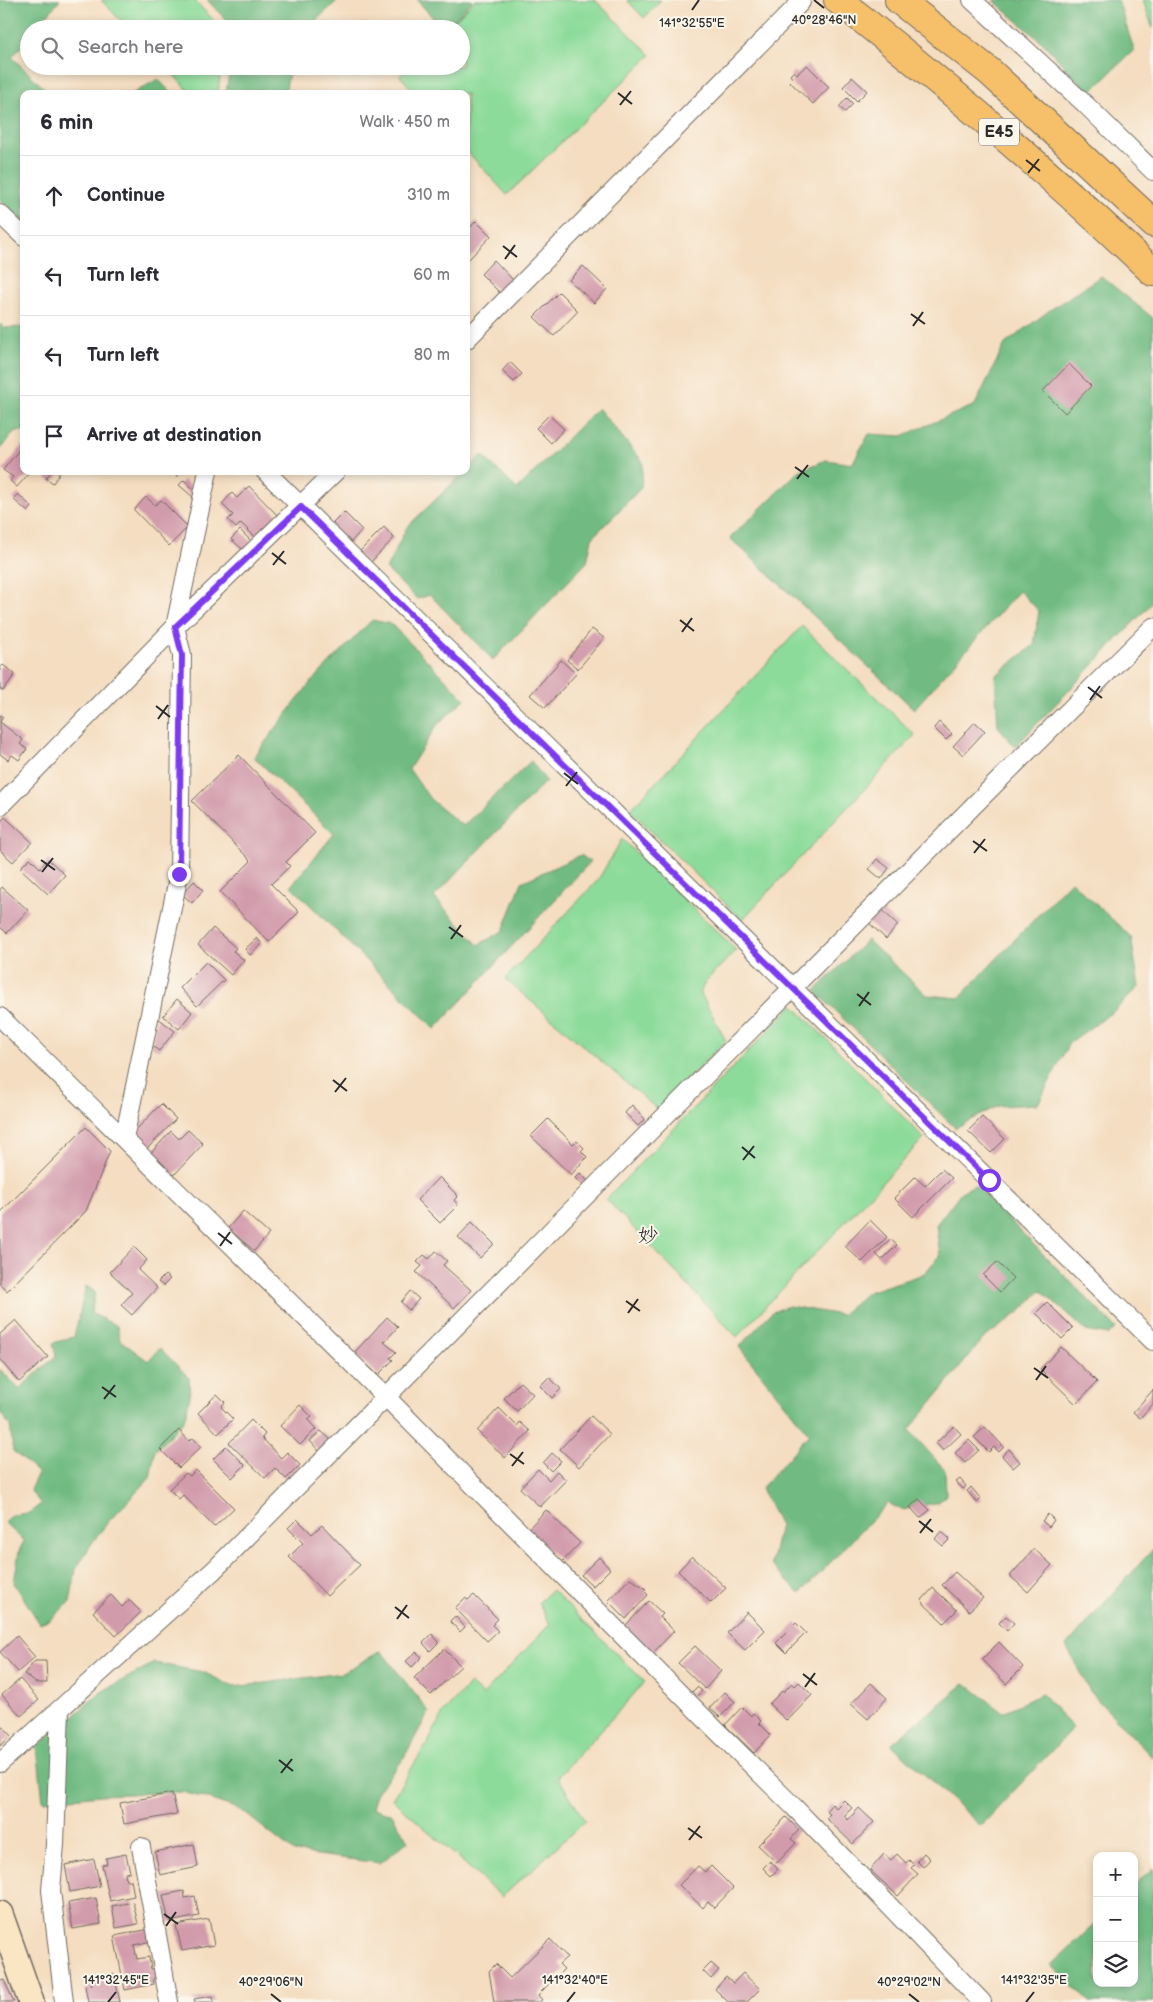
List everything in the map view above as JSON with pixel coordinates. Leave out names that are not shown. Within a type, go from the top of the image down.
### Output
[{"type":"highway","name":"E45","points":[[838,0],[935,76],[1106,226],[1153,272]]},
{"type":"highway","name":"E45","points":[[899,0],[990,72],[1153,223]]},
{"type":"main road","points":[[0,1914],[31,2002]]},
{"type":"street","points":[[972,0],[1085,104],[1153,171]]},
{"type":"street","points":[[470,336],[801,2]]},
{"type":"street","points":[[0,214],[20,233]]},
{"type":"street","points":[[124,1139],[179,874],[182,655],[175,627],[207,475]]},
{"type":"street","points":[[269,475],[1153,1341]]},
{"type":"street","points":[[0,806],[175,627],[332,475]]},
{"type":"street","points":[[0,1763],[214,1570],[1153,627]]},
{"type":"street","points":[[0,1017],[387,1398],[794,1807],[982,2002]]},
{"type":"street","points":[[60,1710],[55,1844],[51,1890],[64,2002]]},
{"type":"street","points":[[141,1848],[169,2002]]},
{"type":"green space","points":[[0,0],[60,0],[43,20],[20,20],[20,48],[12,57],[20,65],[20,75],[30,75],[46,90],[20,90],[20,219],[0,200]]},
{"type":"green space","points":[[101,0],[194,0],[213,20],[120,20]]},
{"type":"green space","points":[[207,0],[338,0],[317,20],[226,20]]},
{"type":"green space","points":[[417,0],[473,0],[454,20],[435,20]]},
{"type":"green space","points":[[475,0],[595,0],[651,55],[507,195],[470,154],[470,90],[412,90],[400,76],[470,75],[470,20],[455,20]]},
{"type":"green space","points":[[627,0],[661,0],[644,18]]},
{"type":"green space","points":[[993,0],[1118,0],[1134,50],[1089,93],[1044,44]]},
{"type":"green space","points":[[1143,0],[1153,0],[1153,29]]},
{"type":"green space","points":[[174,75],[220,75],[218,90],[188,90]]},
{"type":"green space","points":[[229,75],[288,75],[286,90],[227,90]]},
{"type":"green space","points":[[158,79],[168,90],[139,90]]},
{"type":"green space","points":[[1101,276],[1153,318],[1153,602],[1015,747],[998,726],[995,676],[1034,645],[1039,611],[1019,591],[914,709],[730,538],[799,471],[826,460],[852,464],[869,434],[902,436],[975,405],[1005,344],[1050,310]]},
{"type":"green space","points":[[0,324],[4,328],[20,327],[20,431],[15,431],[0,450]]},
{"type":"green space","points":[[598,408],[643,462],[641,488],[592,538],[587,562],[493,660],[430,595],[417,599],[386,569],[407,527],[461,475],[470,475],[470,467],[482,455],[517,489]]},
{"type":"green space","points":[[372,620],[391,624],[465,699],[437,725],[409,769],[430,799],[463,826],[531,761],[546,781],[434,897],[478,945],[503,931],[522,882],[581,855],[590,862],[435,1029],[291,886],[334,834],[254,757],[311,682]]},
{"type":"green space","points":[[802,626],[915,735],[742,920],[630,810]]},
{"type":"green space","points":[[622,839],[736,950],[706,981],[700,992],[726,1041],[657,1109],[505,979],[598,880]]},
{"type":"green space","points":[[1071,881],[1131,937],[1139,987],[1115,1010],[1069,1043],[1038,1104],[998,1106],[955,1128],[815,991],[867,940],[927,995],[959,998]]},
{"type":"green space","points":[[793,1005],[924,1138],[737,1337],[606,1199]]},
{"type":"green space","points":[[975,1185],[1116,1328],[1109,1335],[1086,1331],[1041,1290],[1022,1310],[983,1339],[909,1430],[945,1470],[946,1495],[939,1502],[902,1510],[888,1503],[800,1594],[771,1565],[780,1525],[761,1489],[809,1434],[739,1347],[772,1312],[789,1306],[841,1315],[868,1292],[924,1274],[940,1255],[936,1225],[961,1192]]},
{"type":"green space","points":[[86,1286],[95,1292],[91,1313],[117,1326],[120,1340],[148,1361],[160,1348],[189,1378],[190,1397],[184,1420],[155,1451],[150,1478],[108,1522],[76,1569],[70,1602],[50,1620],[40,1624],[14,1583],[19,1551],[24,1541],[4,1522],[11,1515],[29,1513],[41,1504],[30,1490],[38,1473],[13,1451],[10,1425],[0,1413],[0,1369],[19,1389],[56,1356],[53,1343],[74,1337]]},
{"type":"green space","points":[[1153,1549],[1153,1758],[1091,1693],[1066,1646]]},
{"type":"green space","points":[[552,1590],[645,1682],[558,1777],[585,1821],[502,1897],[392,1799],[430,1739],[443,1713],[470,1684],[483,1695],[550,1624],[538,1603]]},
{"type":"green space","points":[[381,1651],[429,1712],[402,1761],[377,1791],[372,1808],[392,1814],[408,1841],[380,1863],[294,1852],[241,1810],[182,1792],[100,1795],[43,1801],[37,1747],[101,1692],[154,1663],[203,1672],[234,1687],[342,1673]]},
{"type":"green space","points":[[965,1683],[1003,1712],[1042,1694],[1073,1728],[981,1826],[891,1744]]},
{"type":"green space","points":[[1153,1868],[1153,2002],[1090,2002],[1051,1965],[1093,1926],[1093,1987],[1138,1987],[1138,1882]]},
{"type":"building","points":[[807,65],[829,87],[813,104],[790,82],[793,79],[790,75],[794,71],[797,74]]},
{"type":"building","points":[[852,77],[867,91],[857,101],[843,87]]},
{"type":"building","points":[[847,98],[853,104],[845,112],[839,107]]},
{"type":"building","points":[[476,221],[491,236],[470,258],[470,228]]},
{"type":"building","points":[[494,260],[513,280],[500,293],[481,274]]},
{"type":"building","points":[[583,266],[607,289],[594,303],[569,280]]},
{"type":"building","points":[[559,292],[578,311],[554,336],[534,317]]},
{"type":"building","points":[[510,362],[522,374],[514,382],[502,371]]},
{"type":"building","points":[[1069,364],[1091,386],[1065,413],[1043,391]]},
{"type":"building","points":[[549,415],[564,429],[551,443],[536,428]]},
{"type":"building","points":[[20,449],[20,475],[28,475],[17,487],[10,481],[13,477],[3,470]]},
{"type":"building","points":[[49,475],[59,475],[53,483],[46,478]]},
{"type":"building","points":[[184,480],[198,493],[194,498],[179,485]]},
{"type":"building","points":[[249,486],[278,516],[256,538],[241,523],[236,528],[228,520],[233,515],[222,504],[232,493],[237,498]]},
{"type":"building","points":[[18,494],[32,507],[28,512],[13,499]]},
{"type":"building","points":[[146,497],[155,505],[161,500],[188,527],[169,546],[134,510]]},
{"type":"building","points":[[344,512],[362,530],[348,545],[329,527]]},
{"type":"building","points":[[384,527],[394,538],[368,565],[357,554]]},
{"type":"building","points":[[240,530],[252,542],[243,550],[231,539]]},
{"type":"building","points":[[592,629],[604,638],[578,669],[567,660]]},
{"type":"building","points":[[561,660],[576,674],[545,708],[530,695]]},
{"type":"building","points":[[3,665],[15,674],[3,691],[0,689],[0,668]]},
{"type":"building","points":[[0,722],[23,740],[20,744],[27,749],[19,760],[12,755],[8,760],[0,754]]},
{"type":"building","points":[[939,722],[952,734],[946,740],[934,728]]},
{"type":"building","points":[[975,722],[985,731],[963,755],[953,746]]},
{"type":"building","points":[[239,755],[315,833],[286,862],[290,866],[271,884],[299,912],[269,942],[220,892],[251,861],[192,801]]},
{"type":"building","points":[[5,817],[32,842],[13,862],[0,850],[0,822]]},
{"type":"building","points":[[30,858],[40,868],[48,859],[65,875],[48,894],[20,868]]},
{"type":"building","points":[[877,859],[889,868],[881,879],[869,869]]},
{"type":"building","points":[[194,881],[203,890],[192,903],[182,894]]},
{"type":"building","points":[[2,887],[28,910],[7,933],[0,927],[0,890]]},
{"type":"building","points":[[880,908],[898,925],[886,939],[868,922]]},
{"type":"building","points":[[213,928],[236,948],[233,951],[244,960],[231,975],[198,945]]},
{"type":"building","points":[[257,938],[262,944],[250,955],[245,949]]},
{"type":"building","points":[[206,962],[224,980],[197,1006],[180,988]]},
{"type":"building","points":[[177,999],[192,1012],[179,1029],[163,1016]]},
{"type":"building","points":[[158,1018],[175,1031],[159,1051],[152,1046]]},
{"type":"building","points":[[161,1104],[176,1119],[146,1150],[131,1135]]},
{"type":"building","points":[[632,1105],[645,1119],[638,1126],[625,1113]]},
{"type":"building","points":[[982,1117],[1005,1139],[991,1153],[968,1131]]},
{"type":"building","points":[[548,1119],[573,1144],[577,1141],[584,1148],[581,1151],[587,1157],[571,1175],[531,1136]]},
{"type":"building","points":[[86,1127],[110,1151],[86,1211],[7,1291],[0,1284],[0,1213]]},
{"type":"building","points":[[188,1130],[203,1144],[174,1175],[151,1153],[171,1131],[179,1139]]},
{"type":"building","points":[[942,1169],[952,1178],[913,1217],[894,1198],[915,1177],[925,1186]]},
{"type":"building","points":[[580,1173],[589,1182],[584,1186],[575,1178]]},
{"type":"building","points":[[439,1177],[458,1196],[454,1200],[458,1205],[440,1223],[417,1200]]},
{"type":"building","points":[[243,1211],[269,1234],[254,1251],[228,1228]]},
{"type":"building","points":[[870,1220],[887,1237],[862,1262],[845,1246]]},
{"type":"building","points":[[472,1222],[494,1244],[480,1258],[458,1237]]},
{"type":"building","points":[[890,1239],[897,1245],[882,1260],[876,1254]]},
{"type":"building","points":[[134,1247],[147,1260],[138,1270],[157,1288],[132,1315],[121,1305],[132,1293],[110,1272]]},
{"type":"building","points":[[436,1251],[447,1261],[443,1265],[471,1290],[454,1308],[416,1272],[422,1266],[417,1262],[424,1255],[429,1259]]},
{"type":"building","points":[[997,1262],[1013,1278],[1000,1292],[983,1275]]},
{"type":"building","points":[[165,1275],[170,1279],[163,1286],[158,1282]]},
{"type":"building","points":[[410,1291],[419,1299],[409,1310],[401,1302]]},
{"type":"building","points":[[1047,1302],[1073,1328],[1062,1339],[1036,1313]]},
{"type":"building","points":[[387,1317],[398,1327],[384,1342],[396,1352],[390,1358],[393,1360],[378,1375],[354,1353]]},
{"type":"building","points":[[16,1320],[48,1357],[19,1382],[0,1360],[0,1334]]},
{"type":"building","points":[[1061,1347],[1097,1382],[1076,1404],[1040,1369]]},
{"type":"building","points":[[549,1377],[561,1389],[552,1398],[540,1386]]},
{"type":"building","points":[[520,1382],[533,1394],[517,1411],[504,1398]]},
{"type":"building","points":[[1153,1390],[1153,1404],[1140,1418],[1133,1412]]},
{"type":"building","points":[[217,1394],[225,1402],[221,1407],[233,1419],[218,1434],[198,1413]]},
{"type":"building","points":[[300,1405],[312,1417],[308,1420],[316,1429],[300,1445],[280,1426]]},
{"type":"building","points":[[499,1408],[517,1426],[520,1422],[530,1431],[505,1458],[477,1431]]},
{"type":"building","points":[[591,1416],[610,1434],[579,1467],[560,1449]]},
{"type":"building","points":[[251,1420],[265,1434],[262,1438],[281,1458],[287,1452],[300,1465],[286,1479],[275,1468],[265,1478],[229,1443]]},
{"type":"building","points":[[954,1426],[961,1434],[943,1451],[936,1443]]},
{"type":"building","points":[[985,1427],[1004,1447],[999,1452],[994,1447],[989,1452],[974,1437]]},
{"type":"building","points":[[179,1430],[189,1441],[193,1438],[201,1447],[179,1468],[160,1449]]},
{"type":"building","points":[[321,1431],[331,1440],[320,1452],[310,1441]]},
{"type":"building","points":[[969,1440],[979,1450],[965,1463],[955,1453]]},
{"type":"building","points":[[226,1446],[245,1465],[232,1478],[213,1459]]},
{"type":"building","points":[[1009,1449],[1020,1462],[1013,1468],[1002,1456]]},
{"type":"building","points":[[552,1453],[561,1461],[551,1471],[543,1463]]},
{"type":"building","points":[[538,1469],[549,1480],[557,1471],[566,1480],[540,1507],[520,1488]]},
{"type":"building","points":[[196,1470],[234,1508],[214,1527],[183,1495],[179,1499],[169,1489],[186,1473],[190,1476]]},
{"type":"building","points":[[960,1479],[966,1486],[963,1489],[956,1482]]},
{"type":"building","points":[[971,1487],[981,1499],[977,1503],[967,1491]]},
{"type":"building","points":[[919,1499],[930,1510],[920,1518],[910,1507]]},
{"type":"building","points":[[546,1510],[580,1543],[562,1562],[527,1530]]},
{"type":"building","points":[[1048,1514],[1054,1520],[1049,1527],[1042,1521]]},
{"type":"building","points":[[297,1519],[312,1534],[322,1525],[360,1565],[327,1596],[289,1557],[303,1543],[288,1528]]},
{"type":"building","points":[[941,1531],[950,1539],[943,1546],[935,1539]]},
{"type":"building","points":[[1034,1549],[1052,1565],[1028,1592],[1010,1576]]},
{"type":"building","points":[[692,1556],[726,1588],[711,1603],[678,1571]]},
{"type":"building","points":[[599,1557],[610,1569],[593,1586],[581,1575]]},
{"type":"building","points":[[955,1572],[983,1598],[969,1611],[942,1585]]},
{"type":"building","points":[[630,1578],[646,1589],[644,1591],[648,1595],[626,1619],[608,1601]]},
{"type":"building","points":[[933,1588],[957,1610],[944,1623],[921,1601]]},
{"type":"building","points":[[111,1595],[122,1607],[129,1600],[141,1612],[116,1636],[93,1612]]},
{"type":"building","points":[[474,1595],[498,1619],[492,1625],[498,1631],[487,1641],[455,1608],[465,1598],[468,1600]]},
{"type":"building","points":[[649,1601],[663,1614],[660,1617],[674,1631],[651,1655],[623,1628]]},
{"type":"building","points":[[747,1612],[765,1630],[745,1650],[727,1633]]},
{"type":"building","points":[[455,1616],[465,1627],[460,1632],[450,1621]]},
{"type":"building","points":[[1006,1616],[1014,1623],[1007,1631],[999,1623]]},
{"type":"building","points":[[796,1623],[806,1633],[786,1653],[776,1643]]},
{"type":"building","points":[[432,1634],[439,1642],[430,1651],[423,1643]]},
{"type":"building","points":[[17,1636],[35,1657],[18,1672],[0,1652]]},
{"type":"building","points":[[999,1642],[1023,1667],[1006,1684],[982,1659]]},
{"type":"building","points":[[695,1646],[721,1671],[705,1689],[678,1663]]},
{"type":"building","points":[[444,1649],[461,1666],[431,1695],[414,1678]]},
{"type":"building","points":[[416,1652],[422,1657],[412,1667],[406,1661]]},
{"type":"building","points":[[35,1661],[46,1661],[47,1683],[36,1683],[24,1674]]},
{"type":"building","points":[[20,1679],[39,1700],[21,1716],[2,1695]]},
{"type":"building","points":[[799,1682],[812,1695],[787,1721],[769,1704],[792,1683],[795,1686]]},
{"type":"building","points":[[871,1683],[887,1698],[868,1719],[851,1704]]},
{"type":"building","points":[[697,1687],[702,1691],[695,1698],[690,1694]]},
{"type":"building","points":[[725,1692],[735,1702],[720,1717],[710,1708]]},
{"type":"building","points":[[742,1707],[751,1716],[753,1713],[761,1721],[759,1723],[771,1735],[754,1753],[725,1725]]},
{"type":"building","points":[[0,1724],[11,1736],[0,1746]]},
{"type":"building","points":[[172,1793],[177,1814],[124,1824],[120,1803]]},
{"type":"building","points":[[844,1800],[852,1808],[844,1816],[848,1820],[859,1808],[874,1822],[853,1844],[826,1818],[830,1814],[826,1811],[832,1804],[836,1808]]},
{"type":"building","points":[[786,1817],[799,1830],[791,1839],[796,1843],[777,1863],[758,1845]]},
{"type":"building","points":[[194,1844],[198,1867],[160,1875],[155,1852]]},
{"type":"building","points":[[924,1853],[930,1859],[923,1867],[917,1861]]},
{"type":"building","points":[[126,1854],[130,1872],[125,1873],[126,1880],[131,1880],[134,1896],[110,1901],[102,1865],[107,1864],[106,1858]]},
{"type":"building","points":[[884,1854],[891,1860],[897,1854],[906,1863],[909,1860],[914,1865],[911,1868],[918,1874],[898,1896],[870,1870]]},
{"type":"building","points":[[94,1859],[100,1886],[70,1892],[65,1865]]},
{"type":"building","points":[[770,1861],[778,1869],[771,1876],[763,1868]]},
{"type":"building","points":[[698,1866],[705,1872],[711,1866],[733,1888],[714,1908],[708,1902],[703,1908],[679,1885]]},
{"type":"building","points":[[184,1891],[185,1898],[195,1896],[199,1916],[169,1922],[163,1895]]},
{"type":"building","points":[[96,1898],[101,1924],[73,1929],[68,1903]]},
{"type":"building","points":[[133,1902],[138,1924],[116,1928],[112,1906]]},
{"type":"building","points":[[209,1919],[214,1945],[182,1951],[176,1925]]},
{"type":"building","points":[[150,1929],[152,1941],[134,1945],[137,1959],[149,1957],[151,1969],[157,1968],[158,1977],[153,1978],[154,1984],[125,1990],[114,1936]]},
{"type":"building","points":[[550,1939],[567,1957],[559,1964],[564,1969],[538,1995],[542,2000],[539,2002],[494,2002],[489,1971],[496,1964],[510,1978]]},
{"type":"building","points":[[711,1963],[719,1970],[711,1979],[703,1971]]},
{"type":"building","points":[[743,1973],[760,1989],[747,2002],[728,2002],[715,1989],[726,1977],[733,1983]]},
{"type":"building","points":[[114,1974],[120,2002],[88,2002],[85,1986],[92,1985],[90,1979]]},
{"type":"building","points":[[4,1980],[14,2002],[0,2002],[0,1981]]},
{"type":"building","points":[[213,1996],[214,2002],[195,2002],[194,1999]]},
{"type":"district","name":"妙","points":[[648,1236]]},
{"type":"route","points":[[179,874],[182,655],[175,627],[301,507],[989,1180]]}]
